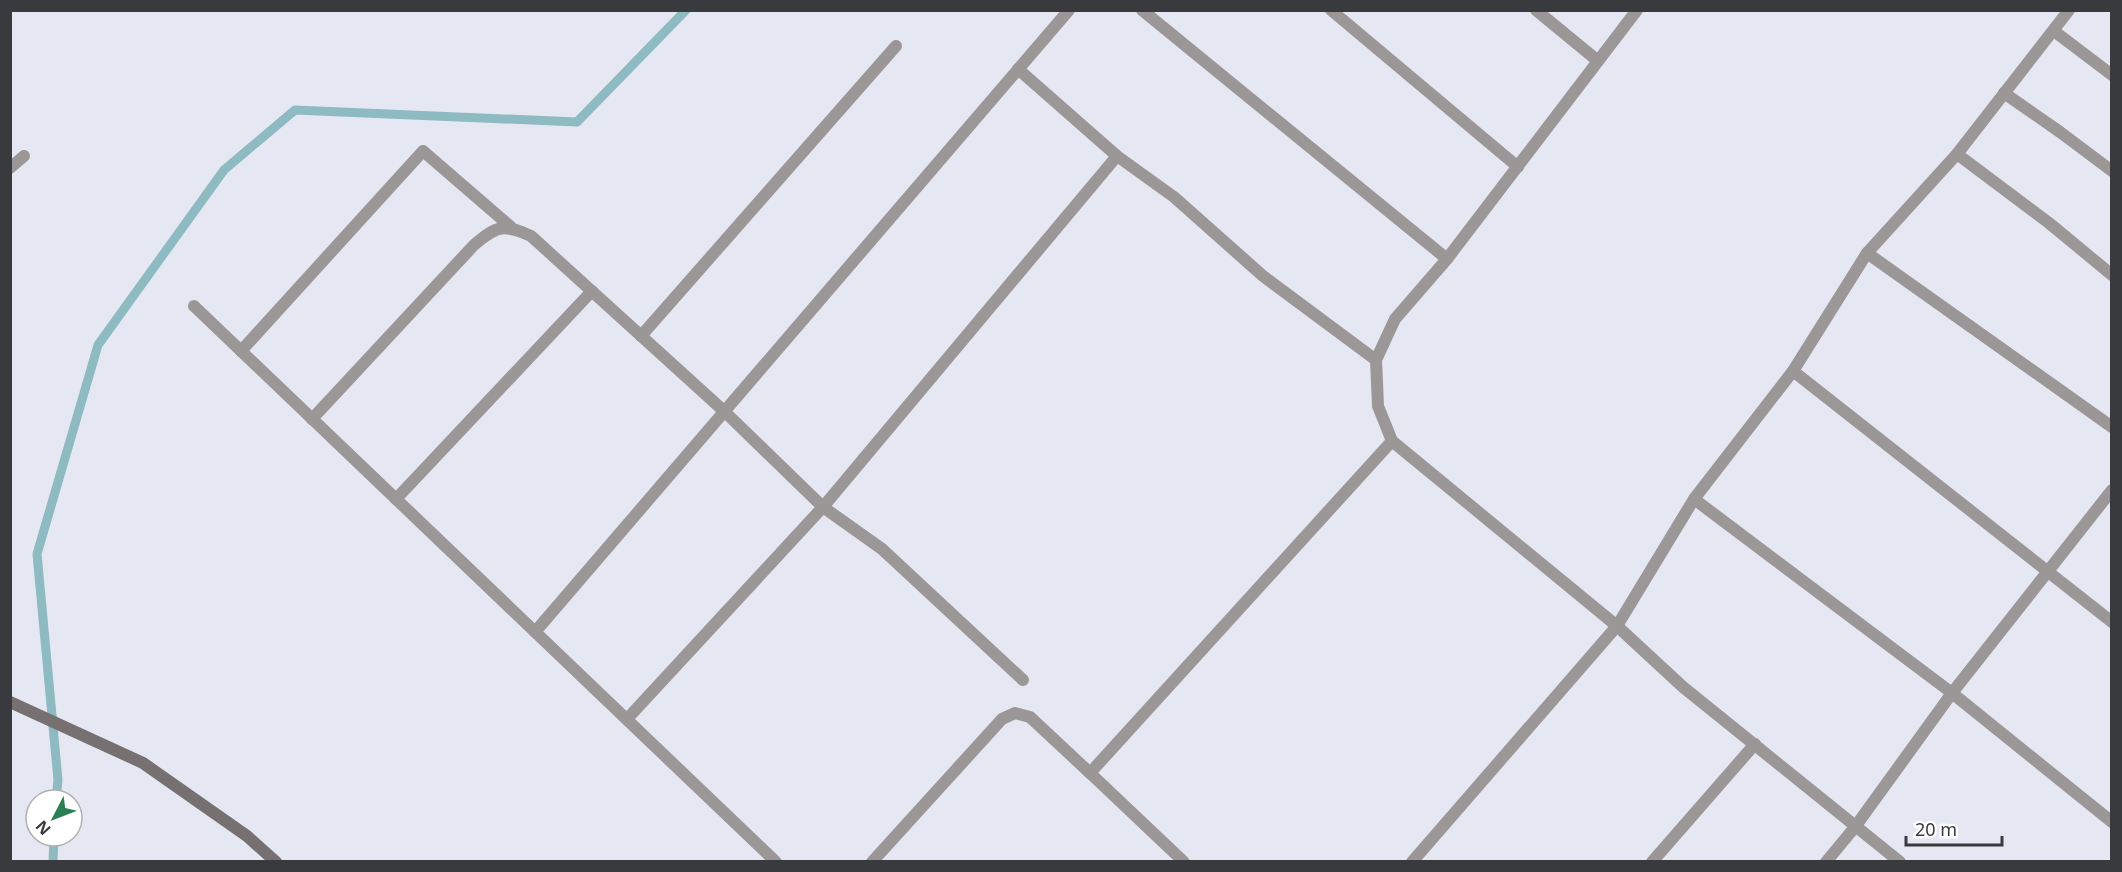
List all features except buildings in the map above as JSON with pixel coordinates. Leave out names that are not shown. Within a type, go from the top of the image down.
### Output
[{"type":"street","points":[[535,632],[1069,10]]},
{"type":"street","points":[[1142,10],[1447,259]]},
{"type":"street","points":[[1331,10],[1518,167]]},
{"type":"street","points":[[1536,10],[1598,61]]},
{"type":"street","points":[[1636,10],[1447,259],[1395,319],[1376,360],[1378,406],[1392,441],[1617,626],[1683,687],[1900,861]]},
{"type":"street","points":[[1412,861],[1617,626],[1694,499],[1793,371],[1867,253],[1957,154],[2069,10]]},
{"type":"street","points":[[2054,31],[2112,75]]},
{"type":"street","points":[[641,336],[896,46]]},
{"type":"street","points":[[1018,69],[1118,156],[1174,197],[1263,276],[1376,360]]},
{"type":"street","points":[[2004,93],[2112,171]]},
{"type":"street","points":[[241,351],[423,151],[511,227],[531,236],[725,412],[823,507],[882,549],[1023,680]]},
{"type":"street","points":[[1957,154],[2112,275]]},
{"type":"street","points":[[10,168],[24,156]]},
{"type":"street","points":[[627,719],[823,507],[1118,156]]},
{"type":"street","points":[[312,419],[474,245],[490,231],[511,227]]},
{"type":"street","points":[[1867,253],[2112,428]]},
{"type":"street","points":[[396,499],[592,291]]},
{"type":"street","points":[[194,306],[776,861]]},
{"type":"street","points":[[1793,371],[2112,622]]},
{"type":"street","points":[[1090,773],[1392,441]]},
{"type":"street","points":[[1826,861],[1855,826],[1952,693],[2112,490]]},
{"type":"street","points":[[1694,499],[1952,693],[2112,822]]},
{"type":"street","points":[[10,702],[143,763],[247,836],[276,861]]},
{"type":"street","points":[[872,861],[1002,719],[1016,713],[1030,717],[1184,861]]},
{"type":"street","points":[[1652,861],[1755,744]]},
{"type":"waterway","points":[[57,788],[37,554],[98,345],[224,170],[295,110],[577,122],[686,10]]},
{"type":"waterway","points":[[53,862],[54,848]]}]
